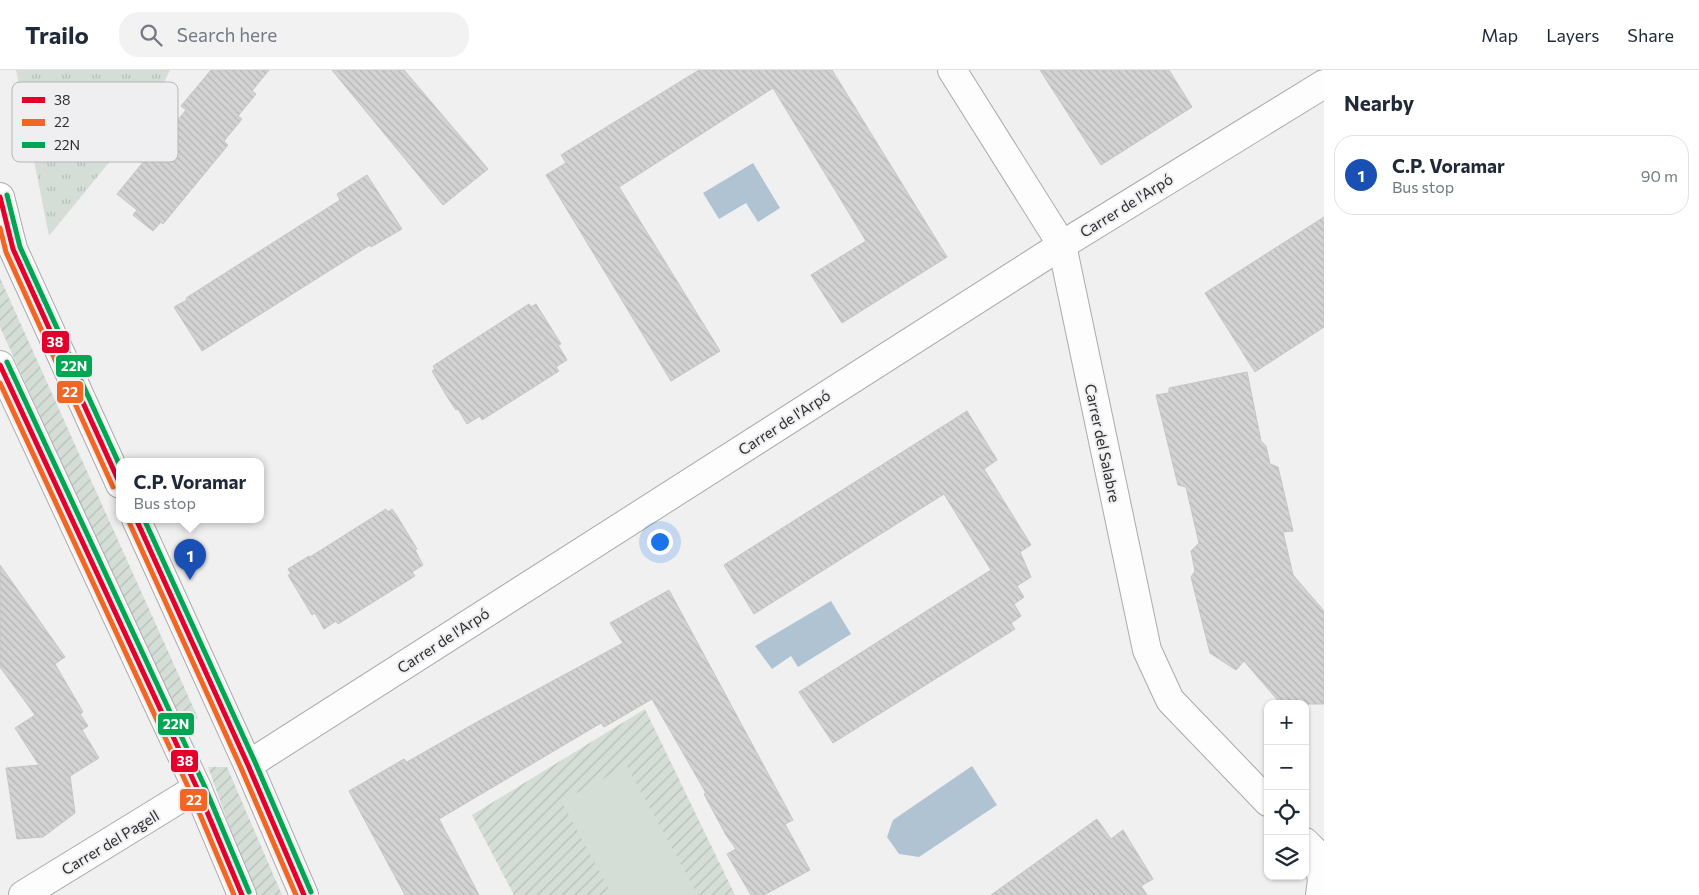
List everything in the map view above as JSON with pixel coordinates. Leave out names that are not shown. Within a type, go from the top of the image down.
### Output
[{"type":"street","name":"Carrer del Salabre","points":[[952,70],[1062,245],[1147,650],[1170,700],[1264,798]]},
{"type":"street","name":"Carrer de l'Arpó","points":[[248,765],[1062,245],[1324,84]]},
{"type":"street","points":[[0,197],[13,249],[116,475]]},
{"type":"street","points":[[0,365],[197,788],[242,895]]},
{"type":"street","points":[[138,523],[248,765],[304,895]]},
{"type":"street","name":"Carrer del Pagell","points":[[23,895],[197,788]]},
{"type":"street","points":[[1315,851],[1322,880],[1320,895]]},
{"type":"green space","points":[[16,70],[170,70],[164,82],[18,82]]},
{"type":"green space","points":[[34,162],[109,162],[49,236]]},
{"type":"green space","points":[[0,278],[198,718],[181,729],[0,327]]},
{"type":"green space","points":[[645,709],[735,895],[514,895],[472,815]]},
{"type":"green space","points":[[627,766],[698,895],[612,895],[561,801]]},
{"type":"green space","points":[[208,767],[227,767],[282,895],[254,895]]},
{"type":"water","points":[[753,163],[780,208],[758,222],[746,203],[719,219],[703,193]]},
{"type":"water","points":[[831,601],[851,634],[798,667],[791,656],[772,669],[755,646]]},
{"type":"water","points":[[972,766],[997,805],[919,857],[899,854],[887,837],[893,820]]},
{"type":"building","points":[[211,70],[269,70],[252,91],[256,94],[238,116],[242,119],[224,141],[228,145],[163,224],[161,222],[153,231],[133,215],[137,210],[117,194],[143,162],[178,162],[178,120],[186,110],[181,106]]},
{"type":"building","points":[[332,70],[404,70],[488,169],[443,205]]},
{"type":"building","points":[[699,70],[832,70],[947,257],[842,323],[811,275],[866,241],[773,88],[619,187],[720,351],[671,381],[546,175],[566,163],[561,155]]},
{"type":"building","points":[[1040,70],[1169,70],[1192,107],[1101,165]]},
{"type":"building","points":[[367,175],[402,229],[371,247],[370,245],[202,351],[174,307],[340,200],[337,194]]},
{"type":"building","points":[[1324,217],[1324,327],[1255,372],[1205,293]]},
{"type":"building","points":[[529,304],[531,307],[536,304],[561,344],[558,345],[567,360],[556,367],[559,371],[482,420],[480,416],[467,424],[458,409],[456,410],[446,395],[432,371],[435,369],[433,366]]},
{"type":"building","points":[[1247,372],[1261,441],[1266,446],[1270,464],[1278,467],[1293,531],[1283,532],[1293,575],[1324,611],[1324,704],[1309,704],[1309,700],[1278,700],[1244,661],[1236,670],[1210,653],[1191,577],[1195,571],[1191,551],[1199,543],[1186,487],[1178,485],[1156,395],[1169,393],[1169,388]]},
{"type":"building","points":[[967,411],[997,460],[984,469],[1031,545],[1020,552],[1031,577],[1017,586],[1024,597],[1014,604],[1021,616],[1011,623],[1015,629],[833,743],[799,692],[991,570],[944,494],[754,614],[724,565]]},
{"type":"building","points":[[386,509],[388,512],[392,509],[397,516],[417,549],[415,550],[423,565],[412,572],[415,576],[338,624],[336,621],[324,629],[315,613],[312,615],[288,575],[291,574],[288,569]]},
{"type":"building","points":[[0,565],[65,657],[55,664],[83,712],[80,714],[88,726],[82,730],[99,758],[70,776],[75,813],[43,837],[17,839],[6,768],[39,765],[15,728],[35,715],[0,667]]},
{"type":"building","points":[[669,590],[793,820],[785,824],[810,870],[764,895],[751,895],[727,854],[736,849],[726,835],[704,794],[706,793],[652,699],[604,727],[601,723],[439,819],[479,895],[405,895],[349,791],[404,759],[407,762],[623,643],[610,623]]},
{"type":"building","points":[[1097,819],[1111,839],[1123,830],[1153,879],[1141,886],[1147,895],[991,895]]},
{"type":"transit line","name":"22N","points":[[7,195],[20,247],[116,458]]},
{"type":"transit line","name":"38","points":[[0,197],[13,249],[116,475]]},
{"type":"transit line","name":"22","points":[[0,228],[6,252],[113,487]]},
{"type":"transit line","name":"22N","points":[[7,362],[204,785],[249,892]]},
{"type":"transit line","name":"38","points":[[0,365],[197,788],[242,895]]},
{"type":"transit line","name":"22","points":[[0,383],[190,791],[234,895]]},
{"type":"transit line","name":"22","points":[[129,523],[241,768],[296,895]]},
{"type":"transit line","name":"38","points":[[138,523],[248,765],[304,895]]},
{"type":"transit line","name":"22N","points":[[146,523],[255,762],[311,892]]},
{"type":"place","name":"C.P. Voramar","points":[[190,580]]}]
